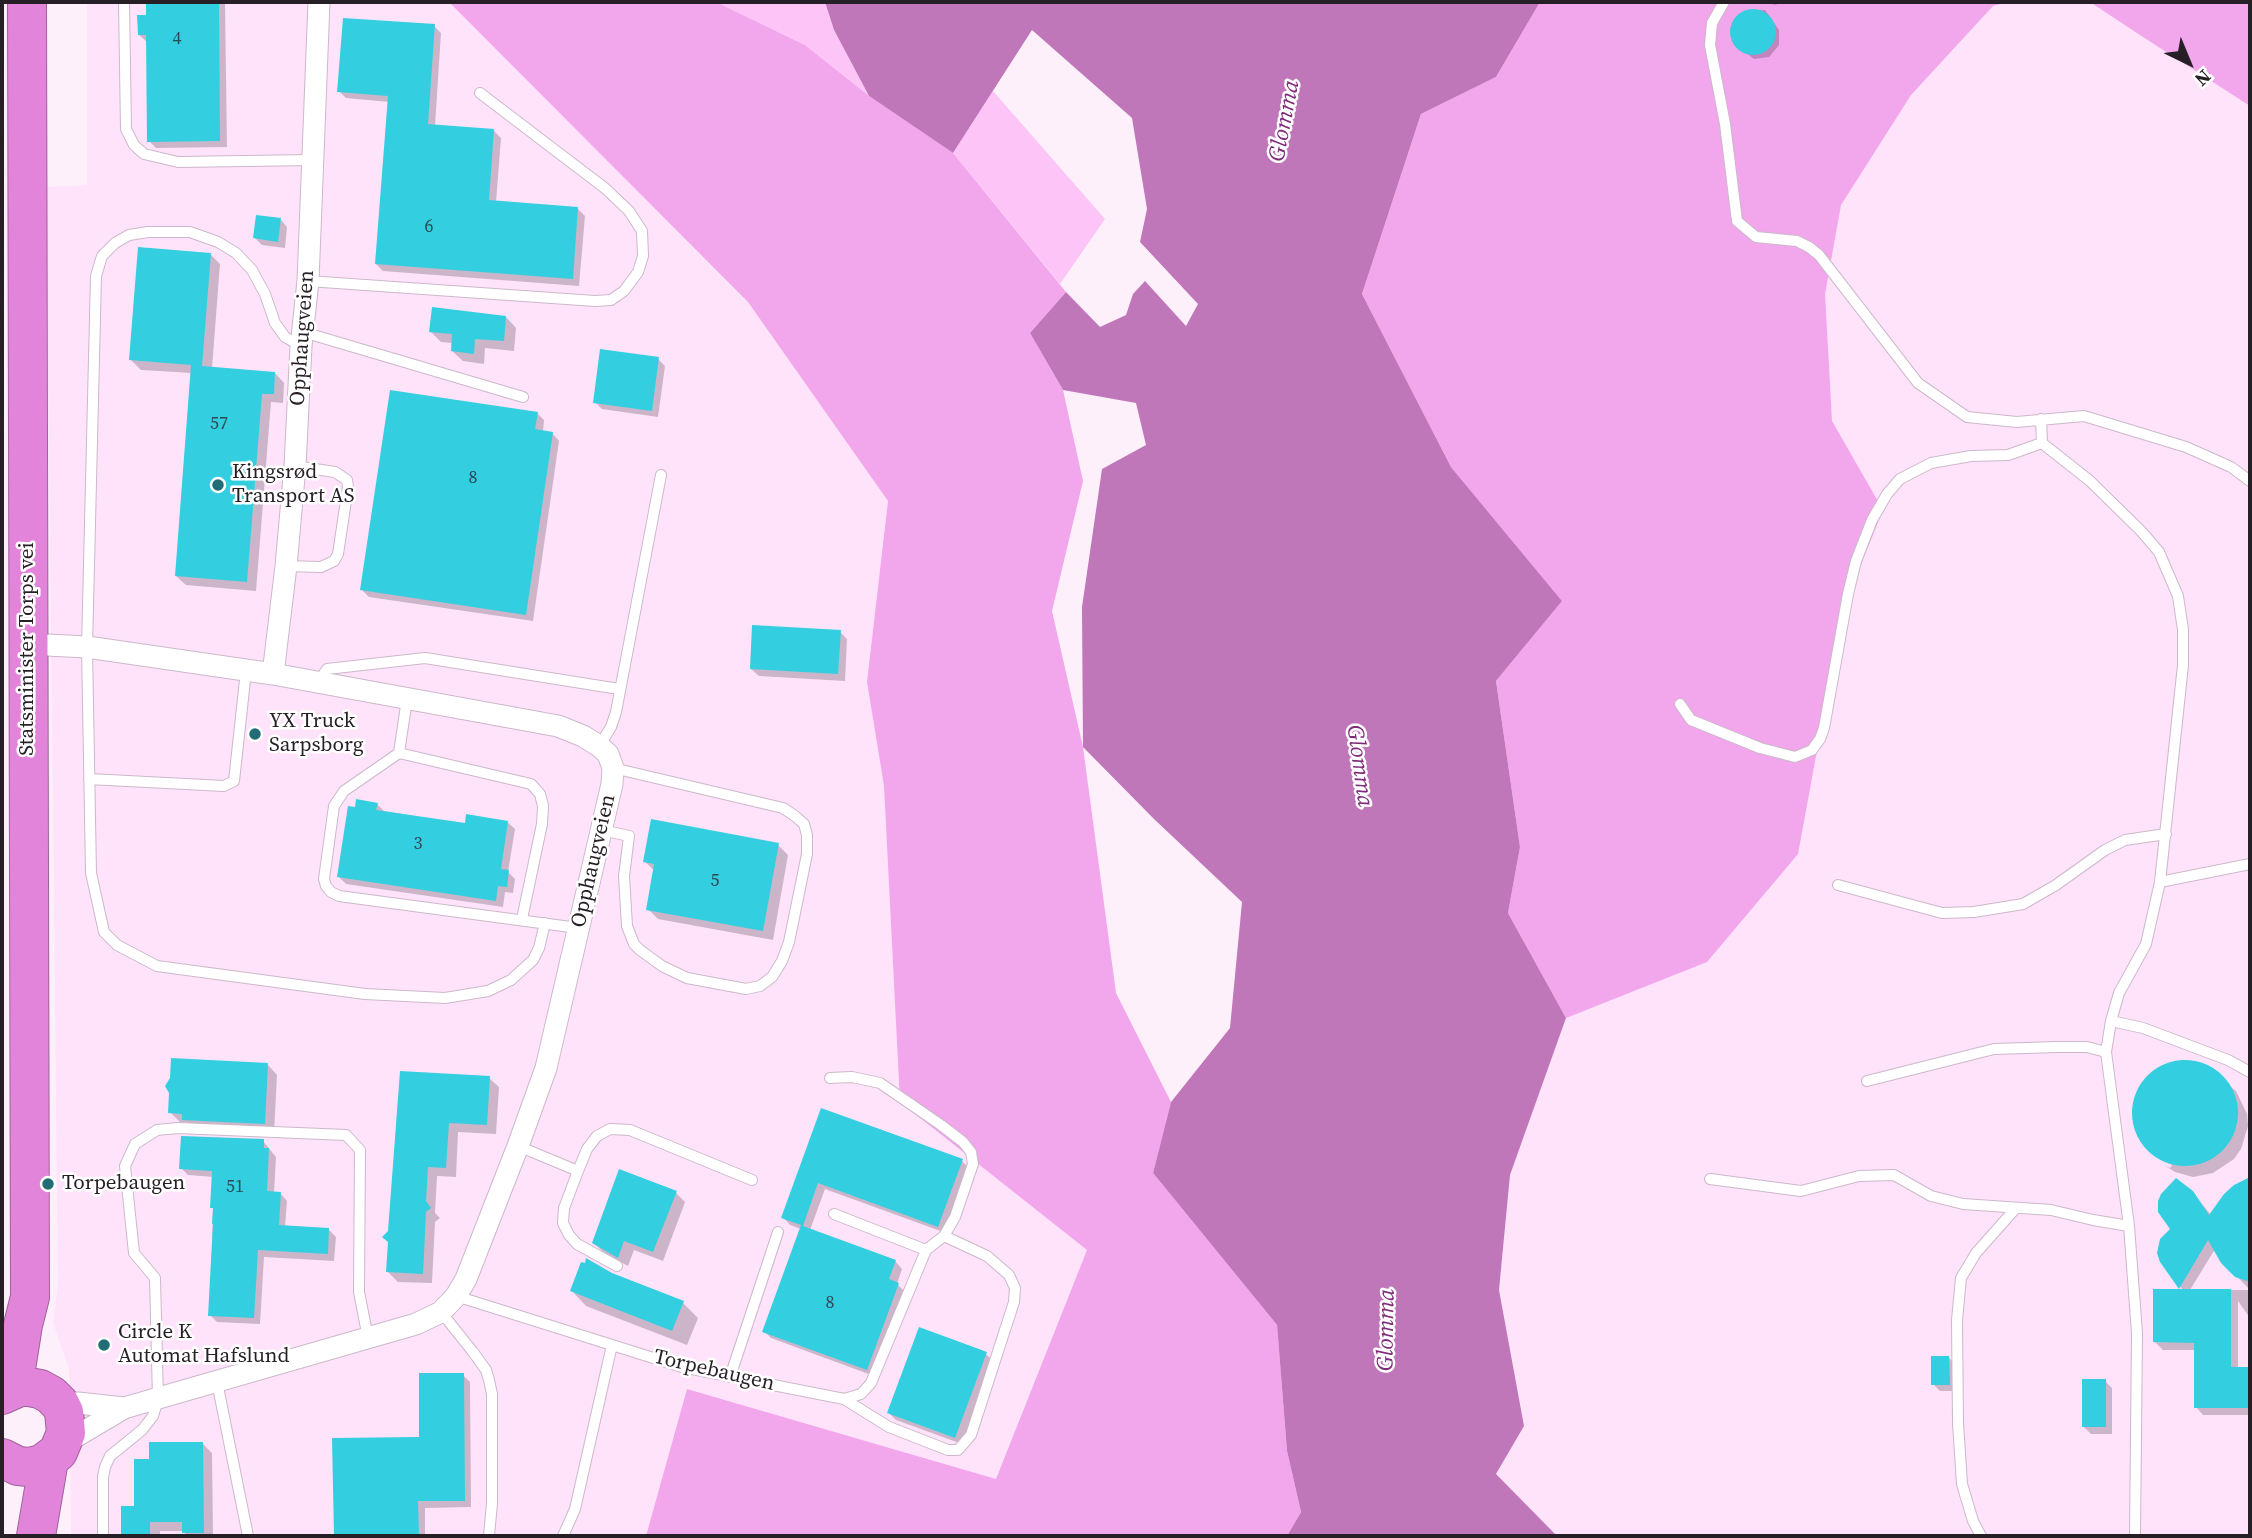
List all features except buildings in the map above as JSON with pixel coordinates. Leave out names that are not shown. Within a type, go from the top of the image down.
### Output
[{"type":"highway","name":"Statsminister Torps vei","points":[[27,2],[30,1297],[56,1399],[66,1421],[66,1433],[56,1452]]},
{"type":"highway","name":"Statsminister Torps vei","points":[[5,1393],[15,1375],[30,1297]]},
{"type":"highway","points":[[5,1393],[29,1387],[40,1389],[56,1399]]},
{"type":"highway","points":[[4,1459],[29,1467],[56,1452]]},
{"type":"highway","points":[[36,1536],[56,1452]]},
{"type":"highway","points":[[4,1459],[21,1536]]},
{"type":"street","name":"Opphaugveien","points":[[273,674],[295,466],[308,281],[319,2]]},
{"type":"street","points":[[27,644],[87,647],[273,674],[558,726],[599,746]]},
{"type":"street","name":"Opphaugveien","points":[[457,1296],[518,1146],[546,1068],[612,784],[613,768],[608,754],[599,746]]},
{"type":"street","points":[[56,1452],[124,1408],[416,1324],[441,1312],[457,1296]]},
{"type":"street","points":[[56,1399],[124,1408]]},
{"type":"lane","points":[[124,2],[125,129],[134,145],[144,154],[178,162],[312,160]]},
{"type":"lane","points":[[1724,2],[1712,23],[1710,45],[1725,124],[1737,221],[1756,237],[1797,241],[1809,247],[1819,256],[1918,383],[1967,417],[2017,422],[2084,416],[2186,447],[2231,467],[2250,481]]},
{"type":"lane","points":[[308,281],[595,301],[611,300],[624,291],[638,272],[643,256],[642,232],[629,211],[606,189],[480,93]]},
{"type":"lane","points":[[523,397],[302,339],[285,337],[275,323],[252,270],[236,253],[218,242],[190,233],[148,232],[129,235],[115,243],[102,256],[96,276],[87,647],[91,873],[104,932],[117,944],[157,966],[365,994],[445,998],[488,990],[511,980],[533,960],[545,923]]},
{"type":"lane","points":[[2041,419],[2042,443],[2090,481],[2159,552],[2178,596],[2183,630],[2183,665],[2160,882],[2146,944],[2119,993],[2106,1052],[2129,1226],[2137,1333],[2135,1536]]},
{"type":"lane","points":[[1679,704],[1691,720],[1760,748],[1795,757],[1812,750],[1824,728],[1856,561],[1872,520],[1887,494],[1900,479],[1931,463],[1971,456],[2008,455],[2042,443]]},
{"type":"lane","points":[[286,566],[321,567],[334,561],[338,554],[348,486],[346,480],[335,472],[295,466]]},
{"type":"lane","points":[[599,746],[611,727],[616,712],[661,475]]},
{"type":"lane","points":[[318,683],[327,669],[425,658],[619,689]]},
{"type":"lane","points":[[89,779],[223,786],[234,781],[246,671]]},
{"type":"lane","points":[[407,699],[399,753],[344,791],[334,806],[324,879],[326,886],[340,896],[578,928]]},
{"type":"lane","points":[[399,753],[531,784],[540,794],[543,806],[542,824],[522,919]]},
{"type":"lane","points":[[601,830],[629,836],[624,876],[628,926],[634,944],[640,950],[662,966],[687,978],[746,989],[760,986],[772,977],[789,942],[807,854],[804,824],[783,808],[613,768]]},
{"type":"lane","points":[[1838,885],[1941,913],[1974,912],[2023,904],[2056,885],[2105,850],[2125,840],[2166,834]]},
{"type":"lane","points":[[2160,882],[2250,864]]},
{"type":"lane","points":[[2111,1021],[2143,1028],[2228,1060],[2250,1072]]},
{"type":"lane","points":[[1867,1081],[1994,1049],[2087,1047],[2106,1052]]},
{"type":"lane","points":[[830,1078],[852,1077],[880,1083],[963,1142],[971,1152],[973,1164],[955,1217],[944,1236],[926,1250],[871,1383],[861,1394],[844,1399]]},
{"type":"lane","points":[[617,1266],[577,1244],[563,1223],[564,1208],[578,1171],[587,1149],[597,1136],[610,1129],[630,1130],[752,1180]]},
{"type":"lane","points":[[103,1536],[105,1467],[110,1456],[142,1430],[153,1416],[158,1399],[155,1278],[135,1253],[125,1166],[135,1144],[158,1130],[346,1135],[360,1150],[359,1292],[368,1338]]},
{"type":"lane","points":[[518,1146],[578,1171]]},
{"type":"lane","points":[[1710,1179],[1801,1191],[1859,1176],[1894,1175],[1931,1196],[1963,1204],[2050,1210],[2129,1226]]},
{"type":"lane","points":[[1980,1536],[1962,1484],[1958,1423],[1957,1320],[1961,1279],[1976,1253],[2016,1209]]},
{"type":"lane","points":[[834,1214],[926,1250]]},
{"type":"lane","points":[[730,1377],[778,1232]]},
{"type":"lane","points":[[844,1399],[888,1427],[948,1450],[958,1450],[971,1435],[1014,1302],[1015,1288],[1009,1275],[987,1256],[944,1236]]},
{"type":"lane","name":"Torpebaugen","points":[[457,1296],[682,1367],[844,1399]]},
{"type":"lane","points":[[441,1312],[486,1370],[489,1380],[492,1408],[492,1503],[489,1536]]},
{"type":"lane","points":[[563,1536],[575,1509],[612,1345]]},
{"type":"lane","points":[[217,1382],[247,1536]]},
{"type":"shaded area","points":[[87,2],[449,2],[748,302],[888,501],[867,682],[884,786],[900,1102],[1087,1250],[996,1479],[687,1389],[646,1536],[71,1536],[69,1369],[53,1323],[58,1283],[46,187],[87,185]]},
{"type":"shaded area","points":[[449,2],[716,2],[805,45],[869,96],[953,153],[1066,292],[1030,333],[1063,390],[1083,481],[1052,611],[1083,747],[1116,993],[1171,1102],[1153,1173],[1277,1325],[1287,1451],[1301,1512],[1287,1536],[646,1536],[687,1389],[996,1479],[1087,1250],[900,1102],[884,786],[867,682],[888,501],[748,302]]},
{"type":"shaded area","points":[[716,2],[825,2],[834,30],[869,96],[805,45]]},
{"type":"shaded area","points":[[1540,2],[2250,2],[2250,1536],[1557,1536],[1496,1475],[1524,1426],[1499,1290],[1510,1175],[1566,1018],[1496,77]]},
{"type":"shaded area","points":[[1540,2],[2007,2],[1993,6],[1911,95],[1841,205],[1825,294],[1832,421],[1883,510],[1849,594],[1832,669],[1798,854],[1707,962],[1566,1018],[1508,913],[1520,847],[1496,681],[1562,601],[1451,467],[1362,294],[1421,114],[1496,77]]},
{"type":"shaded area","points":[[2090,2],[2250,2],[2250,106],[2140,35]]},
{"type":"shaded area","points":[[993,91],[1105,219],[1060,284],[953,153]]},
{"type":"water","name":"Glomma","points":[[825,2],[1540,2],[1496,77],[1421,114],[1362,294],[1451,467],[1562,601],[1496,681],[1520,847],[1508,913],[1566,1018],[1510,1175],[1499,1290],[1524,1426],[1496,1474],[1557,1536],[1287,1536],[1301,1512],[1287,1451],[1277,1325],[1153,1173],[1171,1102],[1230,1028],[1242,902],[1083,747],[1082,607],[1102,469],[1146,445],[1136,403],[1063,390],[1030,333],[1066,292],[1100,327],[1126,315],[1133,294],[1145,281],[1186,326],[1198,304],[1140,242],[1147,209],[1132,118],[1032,30],[953,153],[869,96],[834,30]]},
{"type":"place","name":"Kingsrød Transport AS","points":[[218,485]]},
{"type":"place","name":"YX Truck Sarpsborg","points":[[255,734]]},
{"type":"place","name":"Torpebaugen","points":[[48,1184]]},
{"type":"place","name":"Circle K Automat Hafslund","points":[[104,1345]]}]
